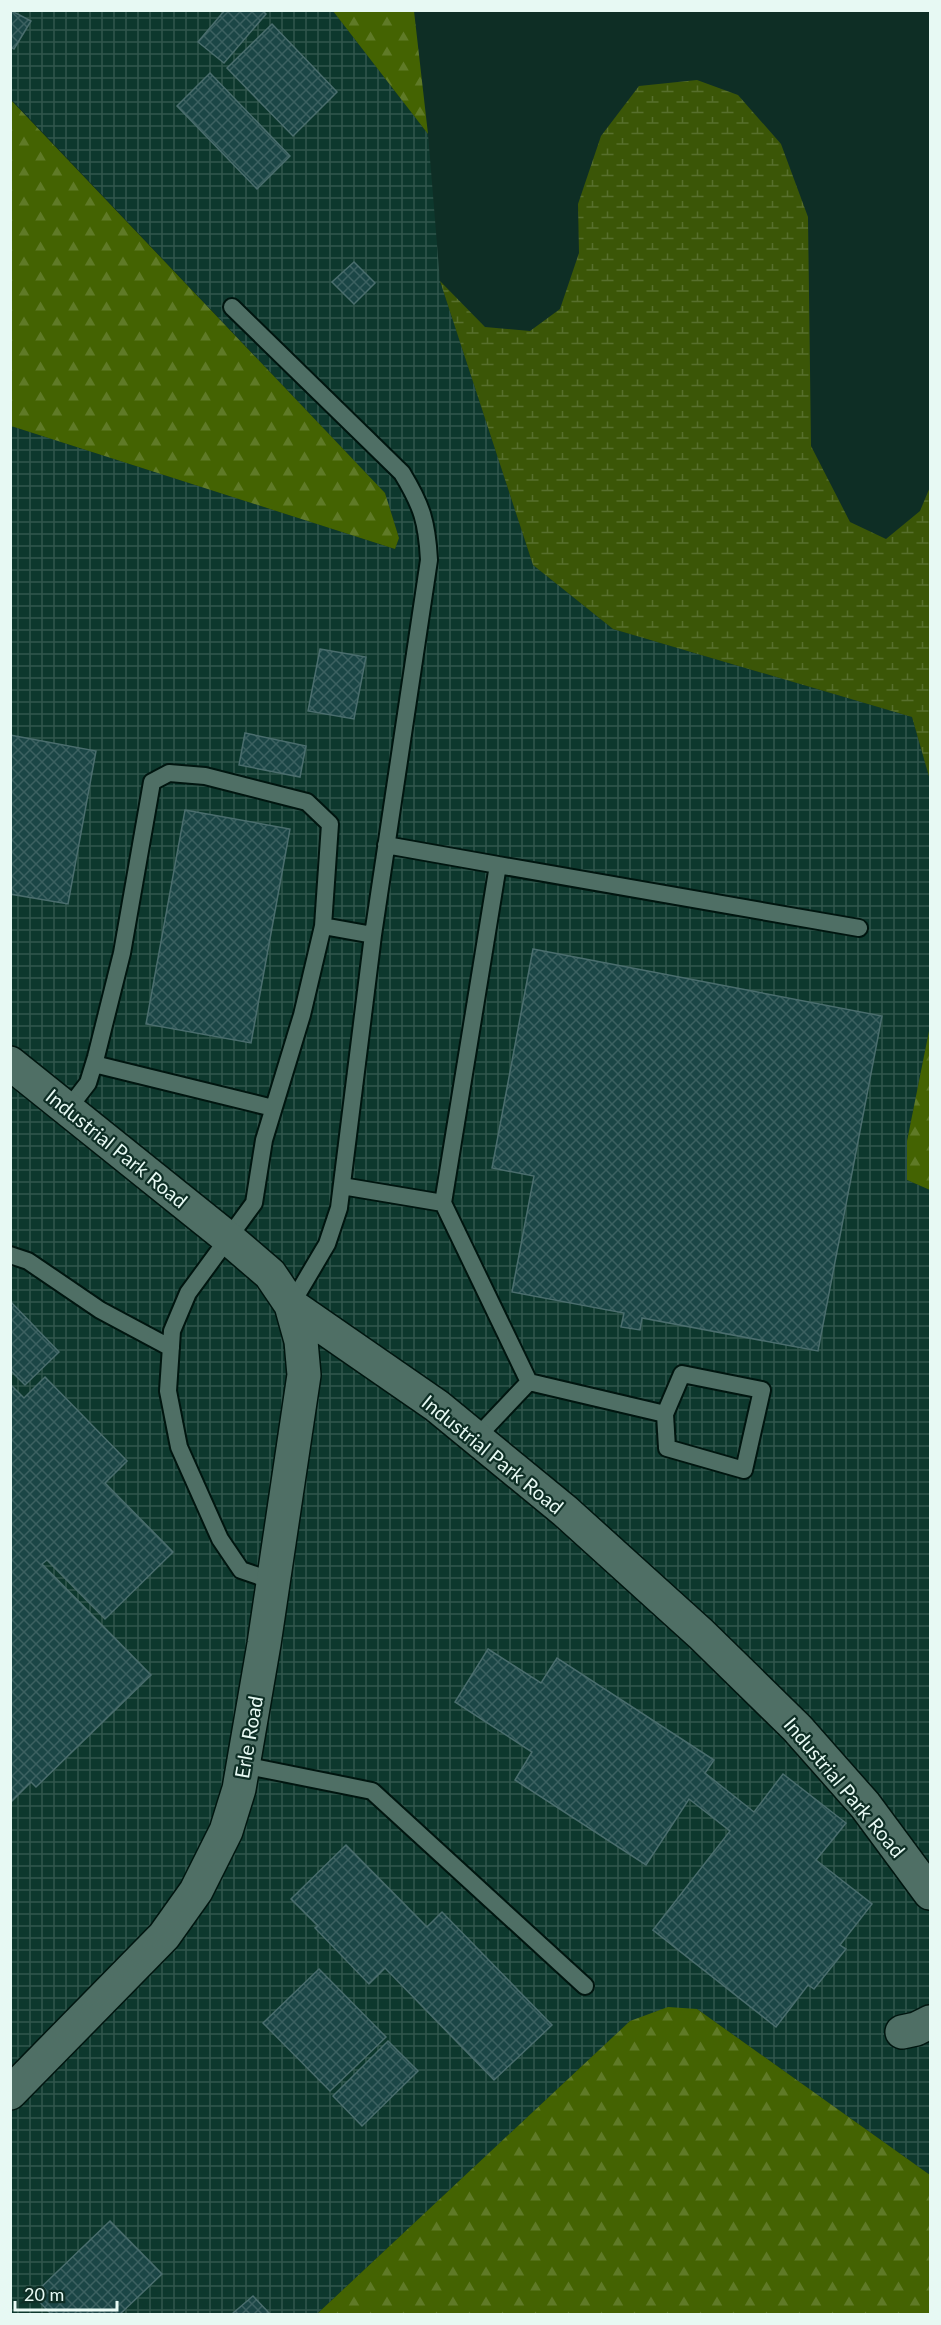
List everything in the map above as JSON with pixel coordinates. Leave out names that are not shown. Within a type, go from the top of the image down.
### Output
[{"type":"street","name":"Industrial Park Road","points":[[10,1064],[270,1274],[291,1305],[437,1406],[565,1511],[701,1634],[797,1728],[865,1805],[930,1893]]},
{"type":"street","name":"Erle Road","points":[[10,2093],[164,1936],[196,1891],[226,1831],[239,1789],[304,1375],[301,1341],[291,1305]]},
{"type":"lane","points":[[232,308],[402,473],[418,500],[427,529],[429,560],[373,935],[339,1208],[327,1244],[291,1305]]},
{"type":"lane","points":[[68,1109],[88,1083],[94,1064],[122,953],[152,782],[170,772],[205,776],[307,802],[330,824],[323,927],[302,1015],[264,1140],[254,1203],[188,1293],[172,1331],[168,1391],[179,1446],[220,1539],[241,1570],[273,1581]]},
{"type":"lane","points":[[386,845],[859,928]]},
{"type":"lane","points":[[498,865],[443,1203],[529,1382]]},
{"type":"lane","points":[[323,927],[373,935]]},
{"type":"lane","points":[[94,1064],[273,1108]]},
{"type":"lane","points":[[342,1186],[443,1203]]},
{"type":"lane","points":[[10,1256],[28,1261],[100,1310],[171,1348]]},
{"type":"lane","points":[[682,1374],[762,1390],[744,1470],[667,1448],[665,1414],[682,1374]]},
{"type":"lane","points":[[529,1382],[665,1414]]},
{"type":"lane","points":[[476,1438],[529,1382]]},
{"type":"lane","points":[[243,1765],[372,1791],[585,1986]]},
{"type":"shaded area","points":[[11,11],[333,11],[428,134],[440,281],[533,565],[613,629],[912,717],[930,780],[930,1026],[907,1141],[907,1180],[930,1190],[930,2175],[697,2009],[630,2021],[317,2314],[11,2314],[11,426],[395,549],[399,538],[385,493],[11,99]]},
{"type":"green space","points":[[333,11],[414,11],[428,134]]},
{"type":"green space","points":[[697,80],[738,95],[781,144],[808,217],[811,446],[850,522],[886,539],[920,511],[930,487],[930,780],[912,717],[613,629],[533,565],[440,281],[485,327],[530,331],[560,309],[579,253],[578,204],[601,136],[639,86]]},
{"type":"green space","points":[[10,99],[385,493],[399,538],[395,549],[11,426]]},
{"type":"green space","points":[[930,1026],[930,1190],[907,1180],[907,1141]]},
{"type":"green space","points":[[668,2007],[697,2009],[930,2175],[930,2314],[317,2314],[630,2021]]},
{"type":"building","points":[[10,10],[31,21],[14,49],[10,47]]},
{"type":"building","points":[[225,10],[262,10],[266,14],[224,63],[198,42]]},
{"type":"building","points":[[272,24],[337,92],[293,136],[227,68]]},
{"type":"building","points":[[210,73],[290,156],[257,189],[177,106]]},
{"type":"building","points":[[354,262],[375,283],[354,304],[332,282]]},
{"type":"building","points":[[320,649],[366,657],[354,719],[308,711]]},
{"type":"building","points":[[245,733],[306,746],[300,777],[239,765]]},
{"type":"building","points":[[10,735],[96,751],[68,904],[10,894]]},
{"type":"building","points":[[185,810],[290,829],[251,1043],[146,1024]]},
{"type":"building","points":[[533,949],[882,1016],[818,1351],[642,1318],[640,1330],[621,1327],[624,1313],[512,1292],[534,1176],[492,1168]]},
{"type":"building","points":[[10,1301],[59,1352],[25,1385],[10,1370]]},
{"type":"building","points":[[45,1377],[127,1461],[105,1483],[173,1552],[105,1619],[47,1560],[42,1564],[151,1675],[36,1787],[31,1782],[10,1803],[10,1384],[24,1398]]},
{"type":"building","points":[[488,1649],[541,1683],[557,1658],[714,1760],[705,1773],[754,1812],[783,1774],[846,1823],[816,1860],[872,1904],[840,1945],[846,1949],[814,1989],[808,1985],[776,2027],[653,1930],[730,1831],[689,1799],[646,1865],[515,1780],[532,1752],[455,1702]]},
{"type":"building","points":[[346,1845],[427,1927],[442,1912],[552,2025],[494,2080],[385,1968],[369,1984],[315,1928],[318,1926],[291,1899]]},
{"type":"building","points":[[319,1969],[386,2037],[330,2091],[263,2023]]},
{"type":"building","points":[[388,2041],[418,2071],[362,2126],[333,2096]]},
{"type":"building","points":[[110,2221],[162,2274],[120,2314],[51,2314],[33,2295]]},
{"type":"building","points":[[253,2296],[270,2314],[232,2314]]}]
